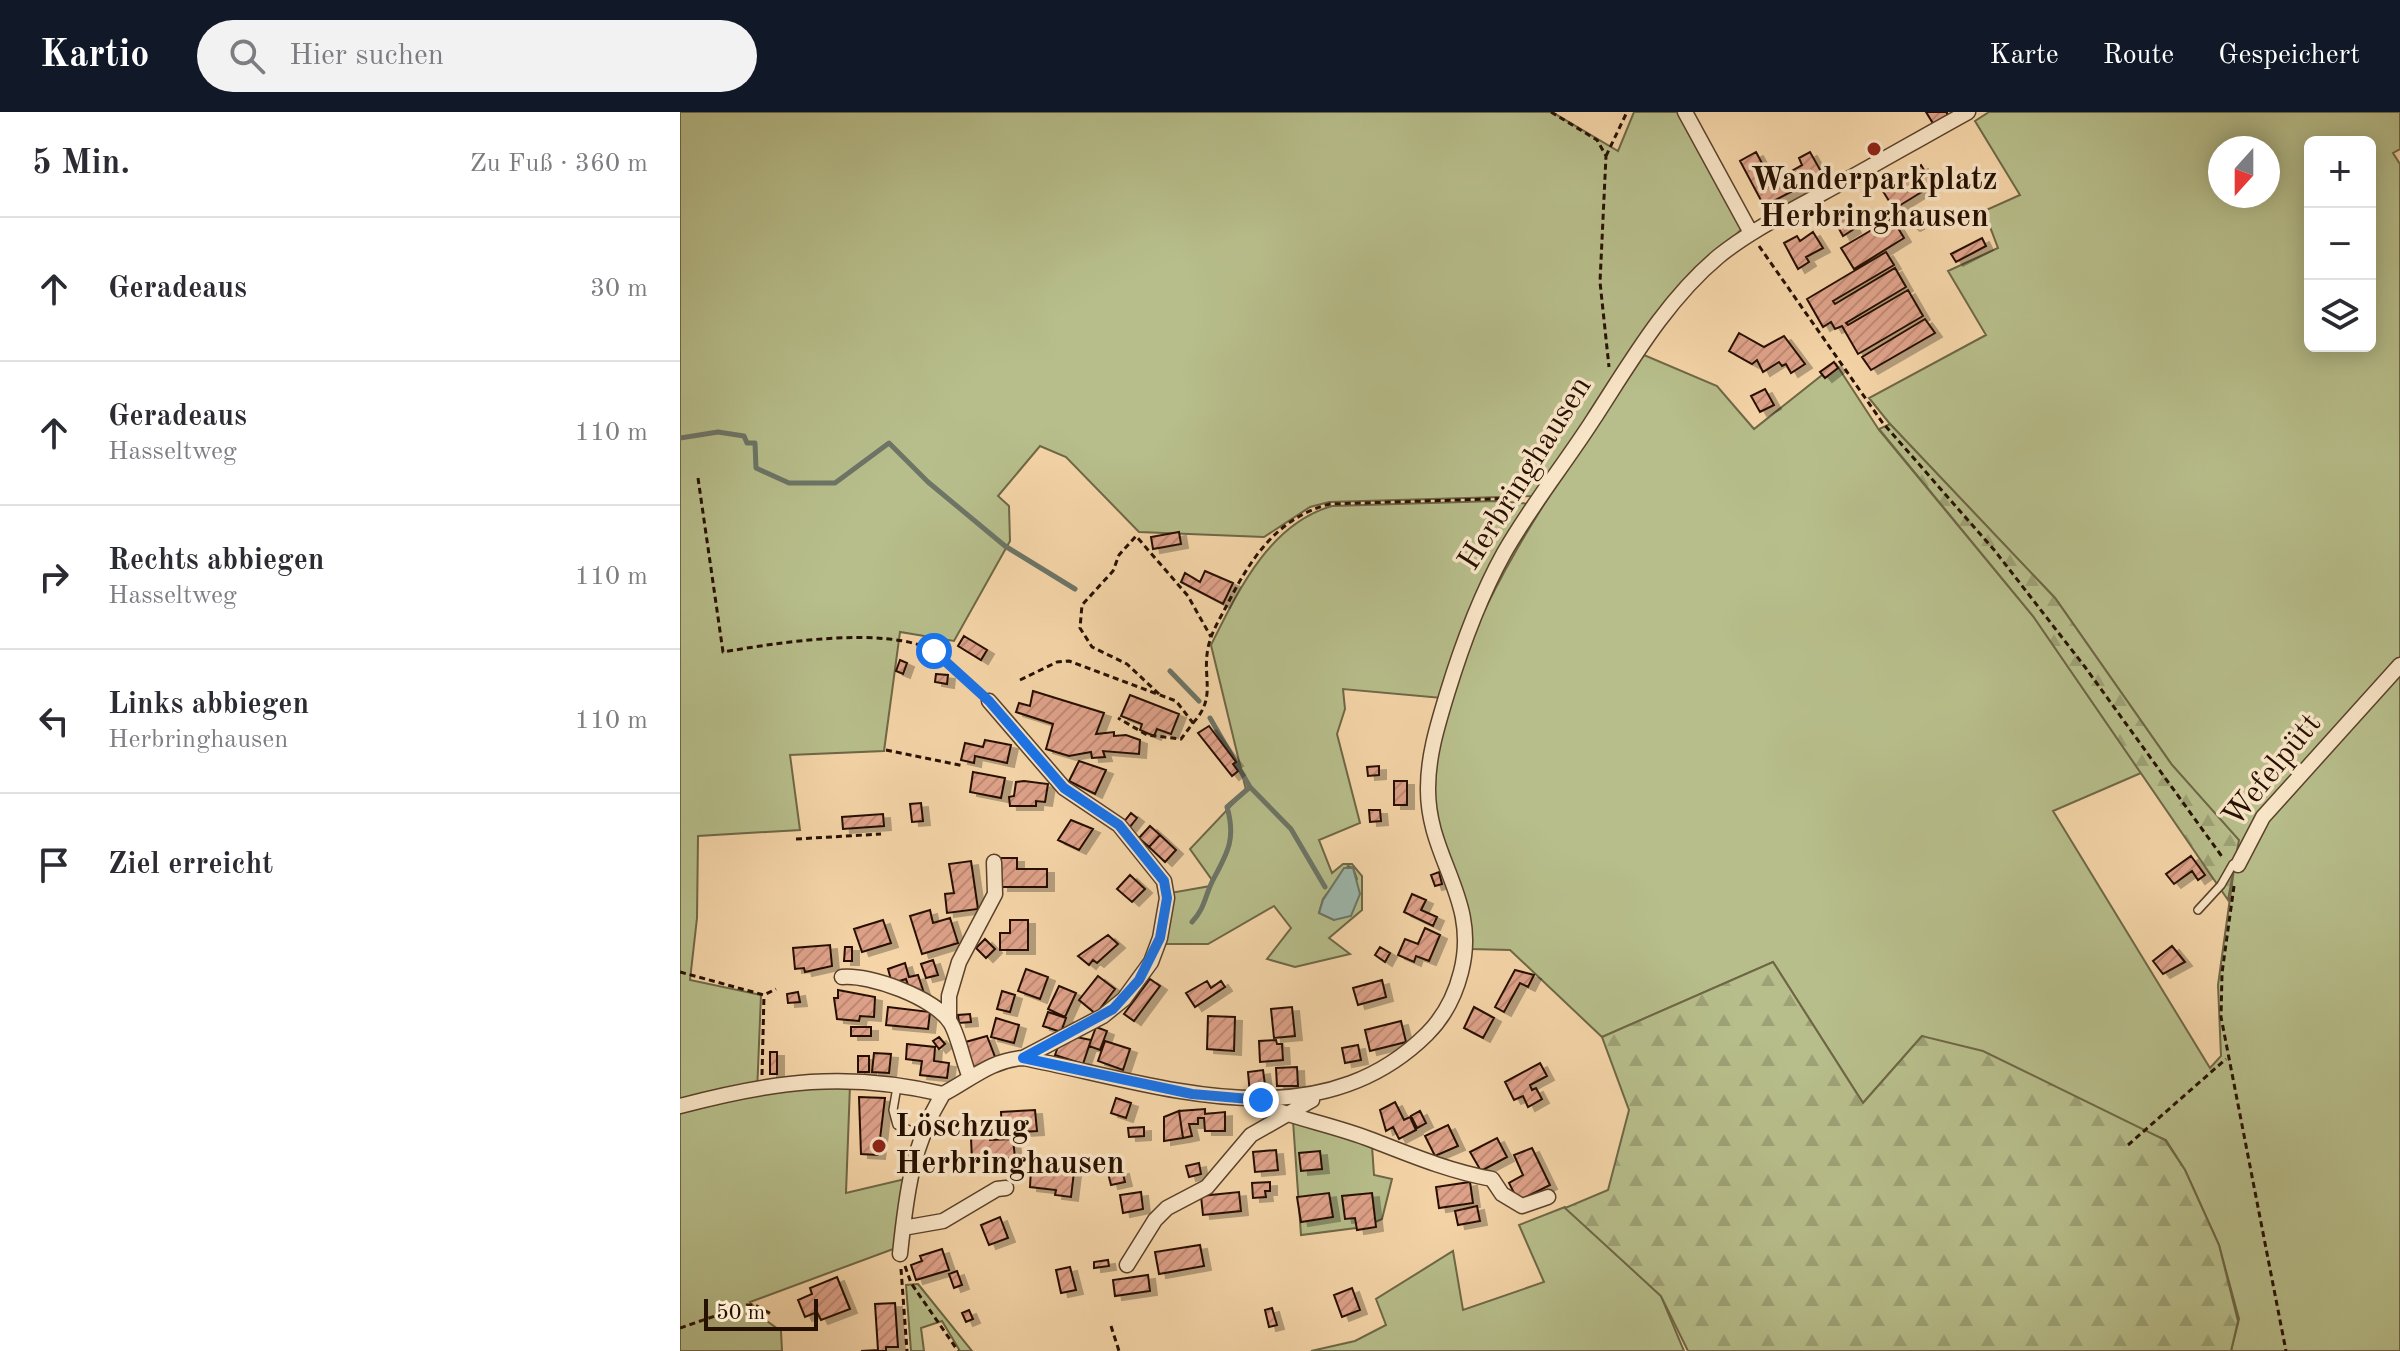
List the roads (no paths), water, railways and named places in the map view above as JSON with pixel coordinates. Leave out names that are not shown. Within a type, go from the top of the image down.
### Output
[{"type":"street","points":[[1685,112],[1751,233]]},
{"type":"street","name":"Herbringhausen","points":[[943,1094],[969,1075],[1004,1061],[1023,1058],[1162,1089],[1261,1100],[1312,1094],[1364,1076],[1396,1059],[1427,1034],[1457,990],[1467,950],[1466,924],[1432,827],[1428,786],[1430,764],[1445,699],[1476,609],[1506,549],[1679,296],[1722,254],[1751,233],[1968,112]]},
{"type":"street","name":"Wefelpütt","points":[[2236,864],[2263,817],[2400,665]]},
{"type":"street","points":[[989,701],[1064,788],[1119,825],[1164,881],[1167,898],[1160,938],[1151,962],[1124,999],[1103,1016],[1023,1058]]},
{"type":"street","points":[[969,1075],[949,1021],[953,980],[964,949],[995,894],[994,862]]},
{"type":"street","points":[[842,977],[857,975],[879,981],[930,1006],[949,1021]]},
{"type":"street","points":[[680,1106],[761,1086],[835,1078],[898,1082],[943,1094],[922,1135],[907,1188],[900,1254]]},
{"type":"street","name":"Herbringhausen","points":[[1127,1265],[1155,1220],[1167,1208],[1207,1187],[1251,1135],[1290,1115],[1312,1100],[1312,1094]]},
{"type":"street","name":"Herbringhausen","points":[[1261,1100],[1270,1108],[1370,1140],[1455,1173],[1492,1179],[1502,1194],[1522,1206],[1548,1197]]},
{"type":"street","points":[[903,1228],[943,1221],[997,1189],[1006,1188]]},
{"type":"lane","points":[[2198,910],[2236,864]]},
{"type":"lane","points":[[898,1082],[893,1110],[897,1125],[922,1135]]},
{"type":"waterway","points":[[680,438],[718,432],[744,436],[747,443],[755,443],[756,468],[789,483],[835,483],[889,443],[928,482],[1005,546],[1075,589]]},
{"type":"waterway","points":[[1170,671],[1199,701]]},
{"type":"waterway","points":[[1210,718],[1250,787],[1291,829],[1325,887]]},
{"type":"waterway","points":[[1192,922],[1203,906],[1229,844],[1231,828],[1227,807],[1250,787]]},
{"type":"place","name":"Wanderparkplatz Herbringhausen","points":[[1874,149]]},
{"type":"place","name":"Löschzug Herbringhausen","points":[[879,1146]]}]
